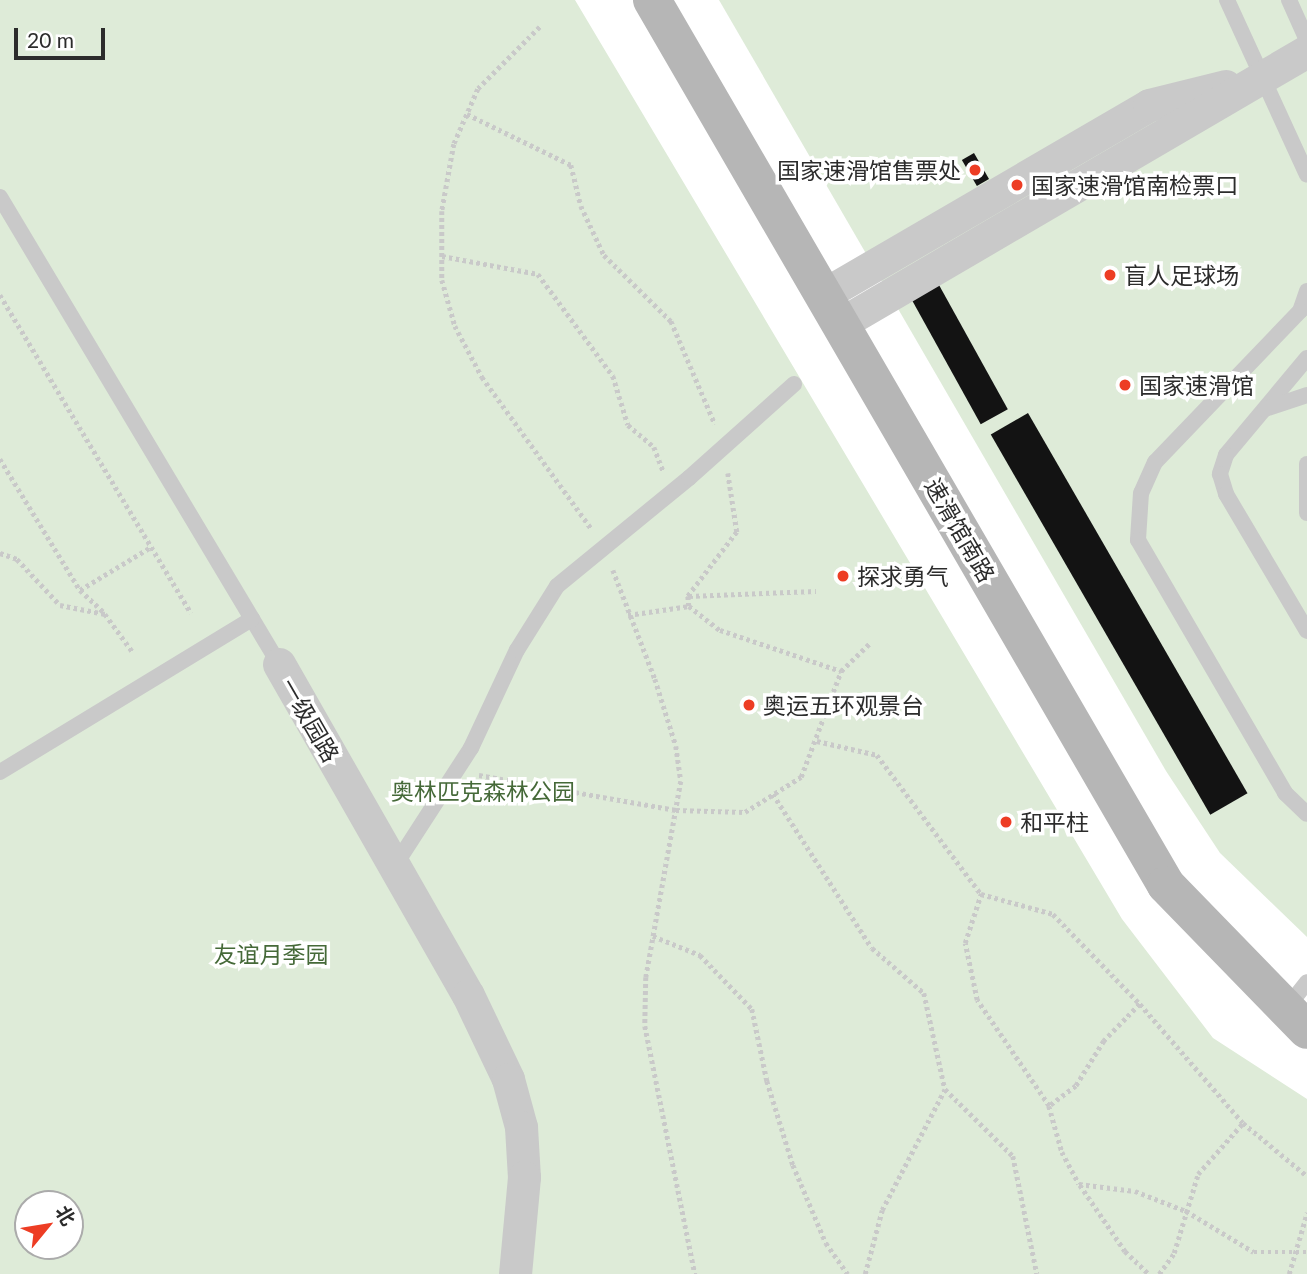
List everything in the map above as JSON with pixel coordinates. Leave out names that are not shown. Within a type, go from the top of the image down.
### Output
[{"type":"street","name":"速滑馆南路","points":[[652,0],[1166,885],[1300,1007]]},
{"type":"street","points":[[832,309],[1149,105],[1263,78],[1307,51]]},
{"type":"street","name":"一级园路","points":[[279,664],[468,995],[508,1079],[521,1127],[524,1177],[514,1274]]},
{"type":"lane","points":[[1227,0],[1307,175]]},
{"type":"lane","points":[[1289,0],[1307,40]]},
{"type":"lane","name":"一级园路","points":[[0,197],[279,664]]},
{"type":"lane","points":[[1307,291],[1300,311],[1155,462],[1142,493],[1138,540],[1285,793],[1307,814]]},
{"type":"lane","points":[[1307,358],[1226,455],[1220,474],[1227,495],[1307,631]]},
{"type":"lane","points":[[394,867],[457,771],[517,650],[557,586],[671,493],[794,384]]},
{"type":"lane","points":[[1265,409],[1307,395]]},
{"type":"lane","points":[[1307,464],[1307,513]]},
{"type":"lane","points":[[0,772],[252,619]]},
{"type":"path","points":[[540,27],[478,89],[454,144],[442,211],[442,280],[454,326],[482,377],[605,548],[676,746],[681,781],[646,977],[645,1026],[695,1274]]},
{"type":"path","points":[[467,114],[571,165],[581,206],[604,255],[671,321],[692,360],[724,447],[737,532],[688,596],[688,606]]},
{"type":"path","points":[[442,256],[537,274],[613,376],[628,425],[654,447],[671,493]]},
{"type":"path","points":[[0,295],[191,613]]},
{"type":"path","points":[[0,459],[80,590],[106,614],[132,651]]},
{"type":"path","points":[[80,590],[151,547]]},
{"type":"path","points":[[0,553],[17,559],[60,605],[106,614]]},
{"type":"path","points":[[688,596],[816,590]]},
{"type":"path","points":[[628,615],[688,606],[720,630],[841,671]]},
{"type":"path","points":[[457,771],[676,810],[745,812],[801,777],[817,741],[841,671],[870,643]]},
{"type":"path","points":[[817,741],[877,755],[981,894],[1053,914],[1140,1004],[1243,1124],[1307,1175]]},
{"type":"path","points":[[773,794],[872,948],[924,993],[945,1089],[1013,1156],[1037,1274]]},
{"type":"path","points":[[981,894],[965,943],[977,1000],[1049,1106],[1062,1152],[1079,1184],[1125,1251],[1149,1274]]},
{"type":"path","points":[[653,936],[700,955],[752,1009],[767,1081],[793,1165],[826,1243],[848,1274]]},
{"type":"path","points":[[1049,1106],[1076,1086],[1104,1041],[1140,1004]]},
{"type":"path","points":[[864,1274],[882,1210],[945,1089]]},
{"type":"path","points":[[1159,1274],[1174,1253],[1198,1174],[1243,1124]]},
{"type":"path","points":[[1079,1184],[1135,1191],[1186,1211],[1254,1252],[1307,1252]]},
{"type":"path","points":[[1289,1274],[1299,1250],[1307,1213]]},
{"type":"green space","name":"奥林匹克森林公园","points":[[0,0],[575,0],[1122,919],[1213,1038],[1307,1099],[1307,1274],[0,1274]]},
{"type":"green space","name":"国家速滑馆","points":[[719,0],[1307,0],[1307,937],[1220,853],[1166,771]]},
{"type":"building","name":"国家速滑馆售票处","points":[[974,153],[989,179],[977,186],[962,160]]},
{"type":"building","points":[[939,285],[1008,409],[981,424],[912,300]]},
{"type":"building","points":[[1028,413],[1248,793],[1210,815],[991,434]]},
{"type":"place","name":"国家速滑馆售票处","points":[[975,170]]},
{"type":"place","name":"国家速滑馆南检票口","points":[[1017,185]]},
{"type":"place","name":"盲人足球场","points":[[1110,275]]},
{"type":"place","name":"国家速滑馆","points":[[1125,385]]},
{"type":"place","name":"探求勇气","points":[[843,576]]},
{"type":"place","name":"奥运五环观景台","points":[[749,705]]},
{"type":"place","name":"和平柱","points":[[1006,822]]},
{"type":"park label","name":"友谊月季园","points":[[271,954]]}]
